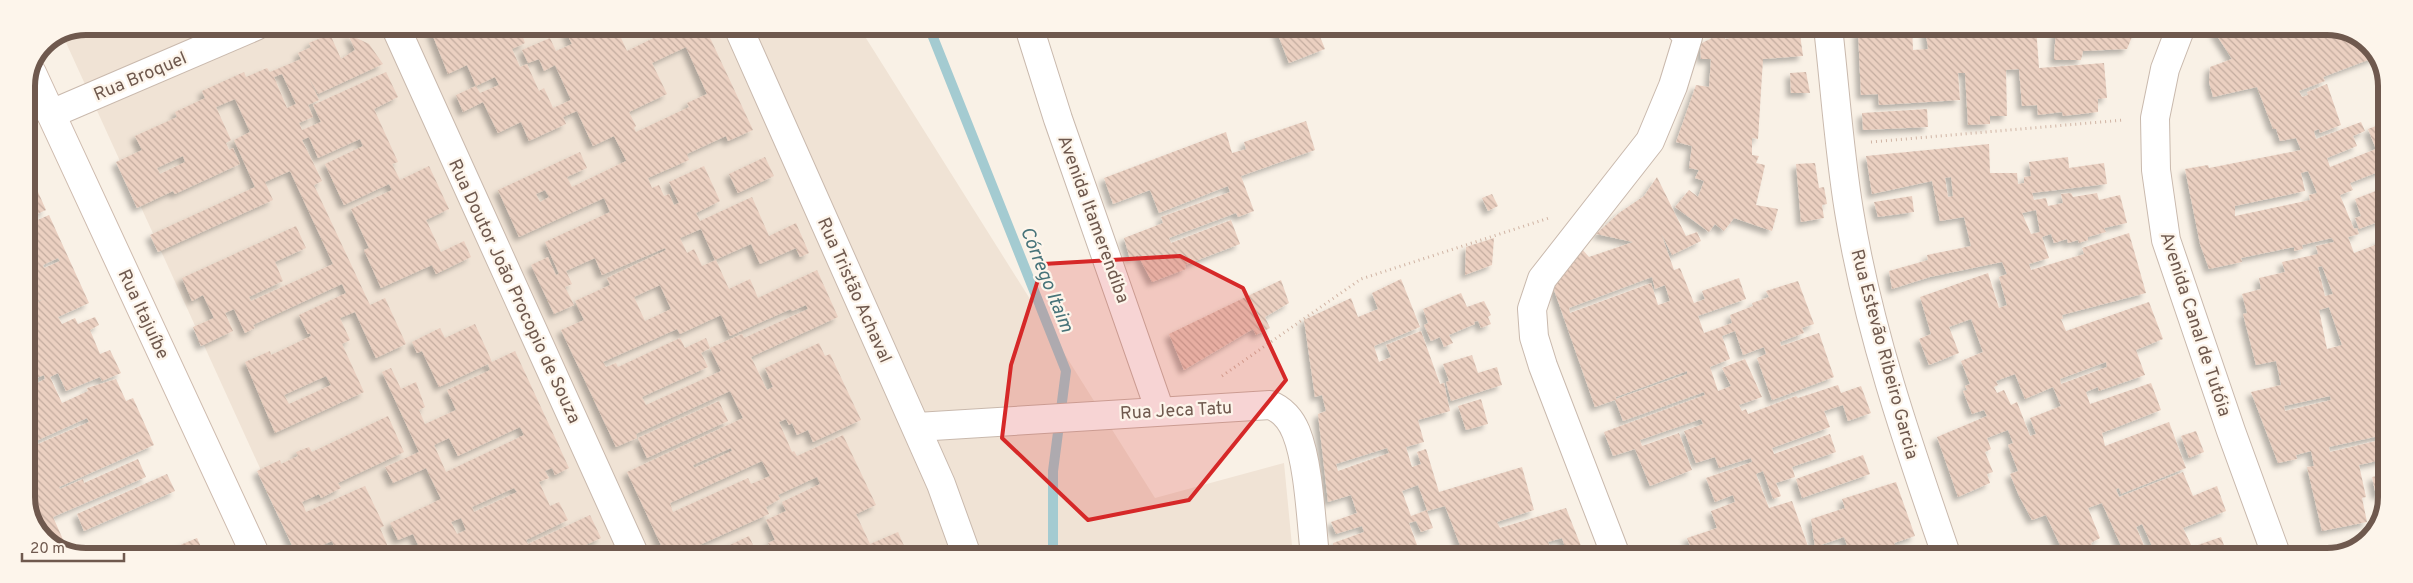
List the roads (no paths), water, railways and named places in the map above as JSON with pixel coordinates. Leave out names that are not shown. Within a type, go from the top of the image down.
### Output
[{"type":"street","name":"Rua Broquel","points":[[51,114],[235,35]]},
{"type":"street","name":"Rua Doutor João Procopio de Souza","points":[[399,35],[631,548]]},
{"type":"street","name":"Rua Tristão Achaval","points":[[742,35],[917,427],[941,484],[964,548]]},
{"type":"street","name":"Avenida Itamerendiba","points":[[1032,35],[1058,119],[1160,411]]},
{"type":"street","points":[[1613,548],[1543,366],[1534,337],[1532,309],[1542,280],[1650,141],[1673,86],[1688,37],[1686,35]]},
{"type":"street","name":"Rua Estevão Ribeiro Garcia","points":[[1829,35],[1849,212],[1871,316],[1912,458],[1944,548]]},
{"type":"street","name":"Avenida Canal de Tutóia","points":[[2178,35],[2164,69],[2155,118],[2156,170],[2166,240],[2273,548]]},
{"type":"street","name":"Rua Itajuíbe","points":[[36,81],[252,548]]},
{"type":"street","name":"Rua Jeca Tatu","points":[[917,427],[1261,404],[1277,407],[1290,420],[1296,433],[1303,462],[1314,548]]},
{"type":"waterway","name":"Córrego Itaim","points":[[932,35],[1066,371],[1053,471],[1053,548]]}]
